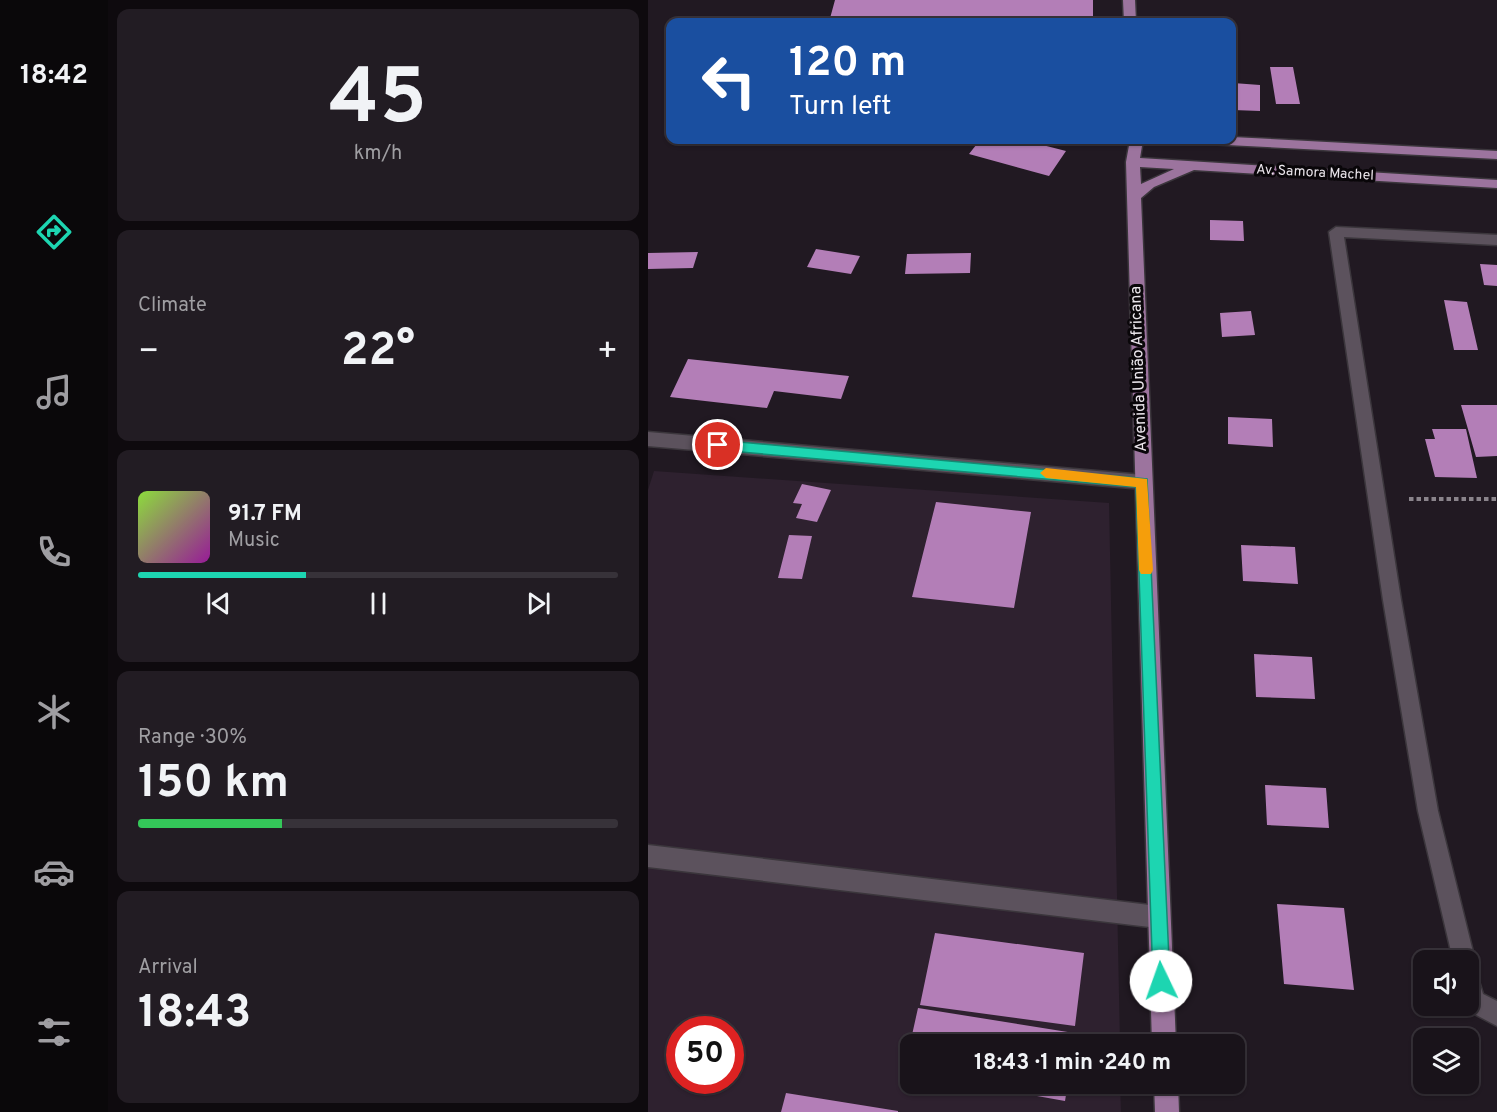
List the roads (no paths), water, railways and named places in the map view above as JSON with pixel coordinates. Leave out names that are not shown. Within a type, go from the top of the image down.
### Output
[{"type":"main road","points":[[1130,0],[1130,18]]},
{"type":"main road","name":"Av. Samora Machel","points":[[1236,142],[1497,156]]},
{"type":"main road","name":"Avenida União Africana","points":[[1135,144],[1133,162],[1134,197],[1164,1034]]},
{"type":"main road","name":"Av. Samora Machel","points":[[1133,162],[1497,184]]},
{"type":"main road","points":[[1134,197],[1149,184],[1195,165]]},
{"type":"main road","points":[[1166,1094],[1167,1112]]},
{"type":"street","points":[[1462,950],[1426,800],[1392,600],[1336,232],[1497,240]]},
{"type":"street","points":[[648,439],[1143,482]]},
{"type":"street","points":[[648,856],[1158,917]]},
{"type":"street","points":[[1479,1004],[1497,1014]]}]
